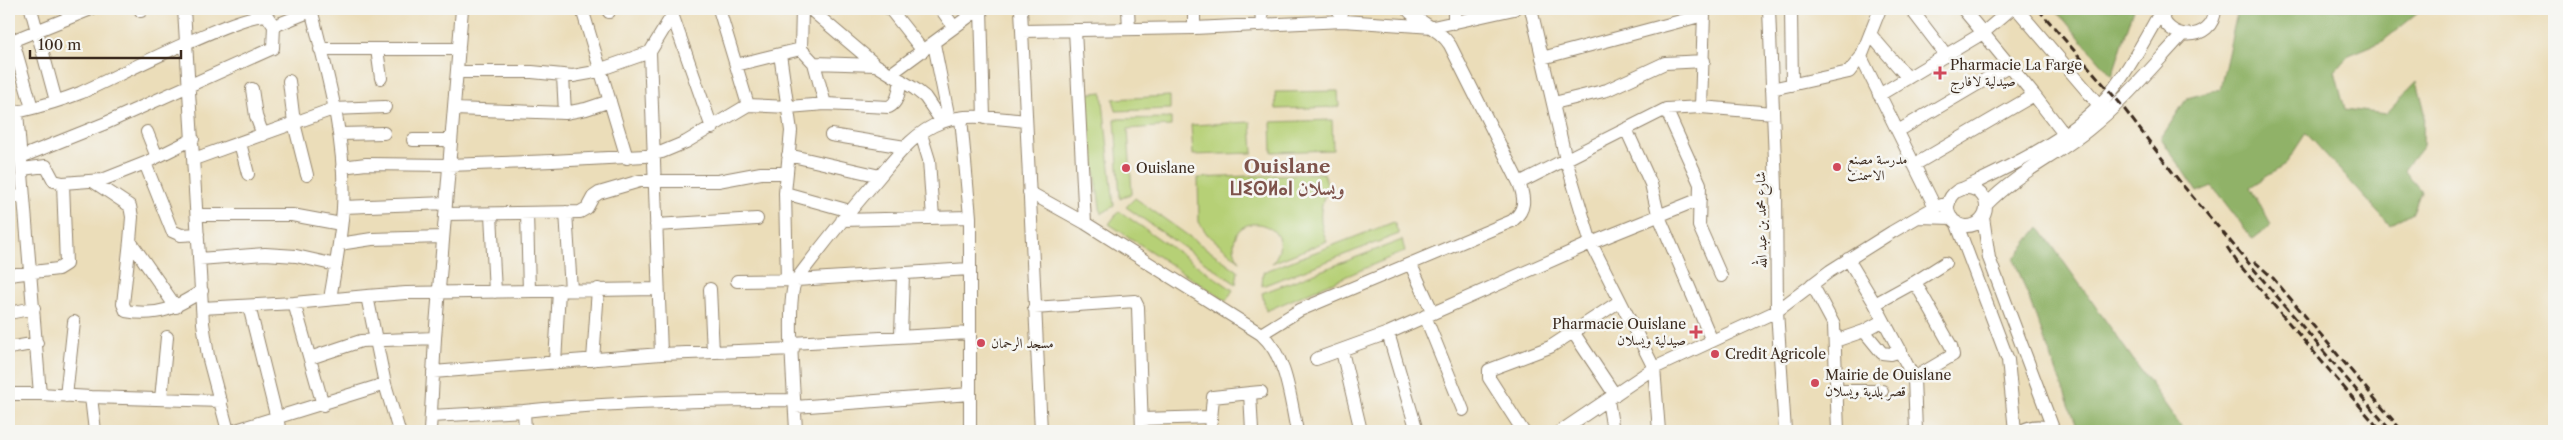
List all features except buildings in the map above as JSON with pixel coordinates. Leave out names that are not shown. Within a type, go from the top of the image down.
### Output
[{"type":"street","points":[[32,9],[56,102]]},
{"type":"street","points":[[32,108],[11,41],[92,9]]},
{"type":"street","points":[[184,9],[202,308],[208,356],[228,431]]},
{"type":"street","points":[[430,431],[438,292],[462,9]]},
{"type":"street","points":[[582,9],[627,158]]},
{"type":"street","points":[[719,9],[748,105]]},
{"type":"street","points":[[802,9],[801,49],[814,63],[825,104]]},
{"type":"street","points":[[810,9],[876,65],[897,76],[951,120]]},
{"type":"street","points":[[890,9],[928,48],[951,120],[970,217],[970,431]]},
{"type":"street","points":[[941,9],[954,27]]},
{"type":"street","points":[[342,167],[390,164],[449,165],[627,158],[655,155],[712,128],[748,105],[789,107],[825,104],[889,107],[894,105],[897,98],[897,76],[954,27],[980,9]]},
{"type":"street","points":[[980,9],[984,118]]},
{"type":"street","points":[[1021,9],[1041,431]]},
{"type":"street","points":[[1128,9],[1129,29]]},
{"type":"street","points":[[1194,9],[1194,28]]},
{"type":"street","points":[[1261,9],[1262,24]]},
{"type":"street","points":[[1261,334],[1300,310],[1512,221],[1523,208],[1524,197],[1519,183],[1450,45],[1434,27],[1413,15],[1407,9]]},
{"type":"street","points":[[1454,9],[1454,22]]},
{"type":"street","points":[[1022,31],[1194,28],[1262,24],[1341,15],[1434,27],[1514,9]]},
{"type":"street","points":[[1531,9],[1566,160],[1591,243],[1654,368],[1659,431]]},
{"type":"street","name":"شارع محمد بن عبد الله","points":[[1769,9],[1772,65],[1777,310],[1784,431]]},
{"type":"street","points":[[1791,9],[1792,85]]},
{"type":"street","points":[[1772,89],[1849,72],[1861,57],[1880,9]]},
{"type":"street","points":[[1911,9],[1947,56]]},
{"type":"street","points":[[1963,9],[2064,134]]},
{"type":"street","points":[[1879,95],[1983,33],[2011,9]]},
{"type":"street","points":[[2018,9],[2099,106]]},
{"type":"street","points":[[274,26],[311,10],[339,134],[343,207],[330,299]]},
{"type":"street","points":[[1561,431],[1654,368],[1777,310],[1848,260],[1935,207],[1949,203],[1958,191],[2016,162],[2064,134],[2099,106],[2125,72],[2161,10]]},
{"type":"street","points":[[2161,10],[2168,27],[2182,35],[2192,35],[2206,28],[2216,10]]},
{"type":"street","points":[[661,354],[657,289],[655,155],[650,52],[674,11]]},
{"type":"street","points":[[674,11],[712,128]]},
{"type":"street","points":[[1542,58],[1696,18],[1705,11]]},
{"type":"street","points":[[1701,107],[1705,11]]},
{"type":"street","points":[[18,158],[98,126],[274,48],[274,26],[267,16],[252,16],[186,43],[102,84],[56,102],[13,113],[18,158],[24,196],[40,394]]},
{"type":"street","points":[[1074,30],[1085,223]]},
{"type":"street","points":[[1870,34],[1908,78]]},
{"type":"street","points":[[1919,218],[1954,220],[1969,226],[1977,223],[1984,211],[2012,179],[2065,147],[2100,120],[2182,35]]},
{"type":"street","points":[[1772,65],[1791,47]]},
{"type":"street","points":[[320,49],[459,49]]},
{"type":"street","points":[[377,49],[381,78]]},
{"type":"street","points":[[736,65],[801,49]]},
{"type":"street","points":[[457,72],[523,71],[564,76],[581,75],[650,52]]},
{"type":"street","points":[[780,54],[789,107],[791,132],[785,193],[792,288],[792,346],[796,431]]},
{"type":"street","points":[[1861,57],[1935,207]]},
{"type":"street","points":[[1554,103],[1608,90],[1665,63],[1704,61]]},
{"type":"street","points":[[814,63],[876,65]]},
{"type":"street","points":[[1898,131],[2010,65]]},
{"type":"street","points":[[564,76],[565,113]]},
{"type":"street","points":[[289,81],[294,123],[307,175]]},
{"type":"street","points":[[252,89],[256,116],[263,135]]},
{"type":"street","points":[[1914,165],[2034,95]]},
{"type":"street","points":[[454,109],[565,113],[586,109],[610,101]]},
{"type":"street","points":[[194,159],[333,109],[385,107]]},
{"type":"street","points":[[1519,183],[1666,109],[1701,107],[1773,112]]},
{"type":"street","points":[[1666,109],[1700,184],[1700,226],[1721,276]]},
{"type":"street","points":[[791,280],[905,147],[920,134],[951,120],[984,118],[1026,121]]},
{"type":"street","points":[[1626,129],[1651,184],[1658,214],[1712,341]]},
{"type":"street","points":[[147,132],[151,160],[172,231],[181,235],[198,234]]},
{"type":"street","points":[[339,134],[384,133]]},
{"type":"street","points":[[920,134],[929,160],[933,218]]},
{"type":"street","points":[[831,136],[905,147]]},
{"type":"street","points":[[18,158],[46,166],[54,181],[63,183],[94,182],[151,160],[192,139]]},
{"type":"street","points":[[413,140],[451,140]]},
{"type":"street","points":[[240,143],[248,174]]},
{"type":"street","points":[[788,155],[880,176]]},
{"type":"street","points":[[343,207],[446,208],[491,214],[566,212],[585,210],[593,197],[599,193],[630,183],[655,181],[718,182],[761,173],[787,173]]},
{"type":"street","points":[[94,182],[130,206],[132,217],[124,309],[152,312],[176,307],[202,291]]},
{"type":"street","points":[[9,275],[31,271],[58,270],[66,264],[63,183]]},
{"type":"street","points":[[1958,191],[1974,189],[1984,198],[1989,258],[2052,431]]},
{"type":"street","points":[[1029,192],[1085,223],[1261,334],[1271,343],[1278,355],[1297,431]]},
{"type":"street","points":[[785,193],[846,216],[970,217]]},
{"type":"street","points":[[9,197],[24,196]]},
{"type":"street","points":[[1316,359],[1388,333],[1658,214],[1700,199]]},
{"type":"street","points":[[1949,203],[2008,360],[2015,431]]},
{"type":"street","points":[[555,363],[565,290],[566,212]]},
{"type":"street","points":[[527,213],[529,291]]},
{"type":"street","points":[[491,214],[495,292]]},
{"type":"street","points":[[197,215],[292,215],[341,224]]},
{"type":"street","points":[[656,225],[756,219]]},
{"type":"street","points":[[339,244],[380,239],[443,238]]},
{"type":"street","points":[[130,241],[176,307]]},
{"type":"street","points":[[199,259],[264,254],[296,256],[336,264]]},
{"type":"street","points":[[1848,260],[1875,304],[1882,321],[1901,351],[1914,378],[1916,431]]},
{"type":"street","points":[[1875,304],[1945,263]]},
{"type":"street","points":[[1411,265],[1464,410]]},
{"type":"street","points":[[737,281],[791,280],[969,269]]},
{"type":"street","points":[[901,336],[903,274]]},
{"type":"street","points":[[1914,378],[1952,357],[1954,353],[1915,282]]},
{"type":"street","points":[[1812,284],[1834,325],[1838,431]]},
{"type":"street","points":[[593,360],[598,289]]},
{"type":"street","points":[[202,308],[438,292],[657,289]]},
{"type":"street","points":[[710,289],[712,352]]},
{"type":"street","points":[[367,296],[385,384],[399,431]]},
{"type":"street","points":[[1034,308],[1130,300],[1135,302],[1138,307],[1142,425],[1210,417]]},
{"type":"street","points":[[1524,431],[1489,378],[1489,370],[1550,347],[1620,302]]},
{"type":"street","points":[[294,303],[323,405]]},
{"type":"street","points":[[249,306],[278,425]]},
{"type":"street","points":[[9,313],[34,308]]},
{"type":"street","points":[[1835,341],[1864,331],[1882,321]]},
{"type":"street","points":[[66,396],[74,322]]},
{"type":"street","points":[[1864,331],[1882,353],[1901,351]]},
{"type":"street","points":[[1574,332],[1612,398],[1613,431]]},
{"type":"street","points":[[433,372],[792,346],[901,336],[969,333]]},
{"type":"street","points":[[1388,333],[1417,431]]},
{"type":"street","points":[[161,399],[167,337]]},
{"type":"street","points":[[310,358],[353,343],[376,340],[435,338]]},
{"type":"street","points":[[9,348],[37,343]]},
{"type":"street","points":[[1342,351],[1361,431]]},
{"type":"street","points":[[233,431],[278,425],[323,405],[385,384]]},
{"type":"street","points":[[1837,391],[1882,391]]},
{"type":"street","points":[[1210,431],[1212,400],[1215,396],[1255,393],[1252,431]]},
{"type":"street","points":[[9,394],[221,401]]},
{"type":"street","points":[[431,416],[681,400],[795,404],[970,394]]},
{"type":"street","points":[[91,397],[95,431]]},
{"type":"street","points":[[524,411],[525,431]]},
{"type":"street","points":[[2022,431],[2033,426],[2052,431]]},
{"type":"green space","points":[[2055,9],[2134,9],[2112,76]]},
{"type":"green space","points":[[2238,9],[2423,9],[2383,41],[2349,55],[2335,71],[2345,109],[2386,114],[2417,81],[2424,108],[2423,146],[2404,170],[2421,191],[2413,212],[2390,225],[2306,133],[2285,165],[2250,187],[2271,225],[2253,239],[2212,186],[2197,192],[2161,138],[2187,98],[2220,89]]},
{"type":"green space","points":[[1338,91],[1339,107],[1276,109],[1275,92]]},
{"type":"green space","points":[[1102,92],[1114,206],[1101,214],[1084,94]]},
{"type":"green space","points":[[1170,96],[1170,109],[1116,111],[1113,99]]},
{"type":"green space","points":[[1171,118],[1171,126],[1128,129],[1132,193],[1120,199],[1115,119]]},
{"type":"green space","points":[[1332,120],[1333,150],[1272,152],[1271,122]]},
{"type":"green space","points":[[1251,122],[1253,153],[1193,155],[1191,125]]},
{"type":"green space","points":[[1324,173],[1328,188],[1321,208],[1321,221],[1327,241],[1272,263],[1279,250],[1279,240],[1274,231],[1265,226],[1255,224],[1245,226],[1238,232],[1234,247],[1241,262],[1207,234],[1199,222],[1198,178]]},
{"type":"green space","points":[[1135,198],[1238,271],[1236,284],[1126,207]]},
{"type":"green space","points":[[1119,211],[1233,290],[1226,301],[1109,224]]},
{"type":"green space","points":[[1394,222],[1399,234],[1262,286],[1263,272]]},
{"type":"green space","points":[[2039,227],[2184,431],[2079,431],[2014,259]]},
{"type":"green space","points":[[1402,240],[1405,251],[1266,311],[1262,293]]},
{"type":"railway","points":[[2038,9],[2119,102],[2180,182],[2391,431]]},
{"type":"railway","points":[[2227,247],[2237,262],[2381,431]]},
{"type":"railway","points":[[2254,261],[2273,278],[2402,431]]},
{"type":"place","name":"Pharmacie La Farge صيدلية لافارج","points":[[1940,73]]},
{"type":"place","name":"مدرسة مصنع الاسمنت","points":[[1837,167]]},
{"type":"place","name":"Ouislane","points":[[1126,168]]},
{"type":"place","name":"Pharmacie Ouislane صيدلية ويسلان","points":[[1696,332]]},
{"type":"place","name":"مسجد الرحمان","points":[[981,343]]},
{"type":"place","name":"Credit Agricole","points":[[1715,354]]},
{"type":"place","name":"Mairie de Ouislane قصر بلدية ويسلان","points":[[1815,383]]},
{"type":"district","name":"Ouislane ⵡⵉⵙⵍⴰⵏ ويسلان","points":[[1287,177]]}]
